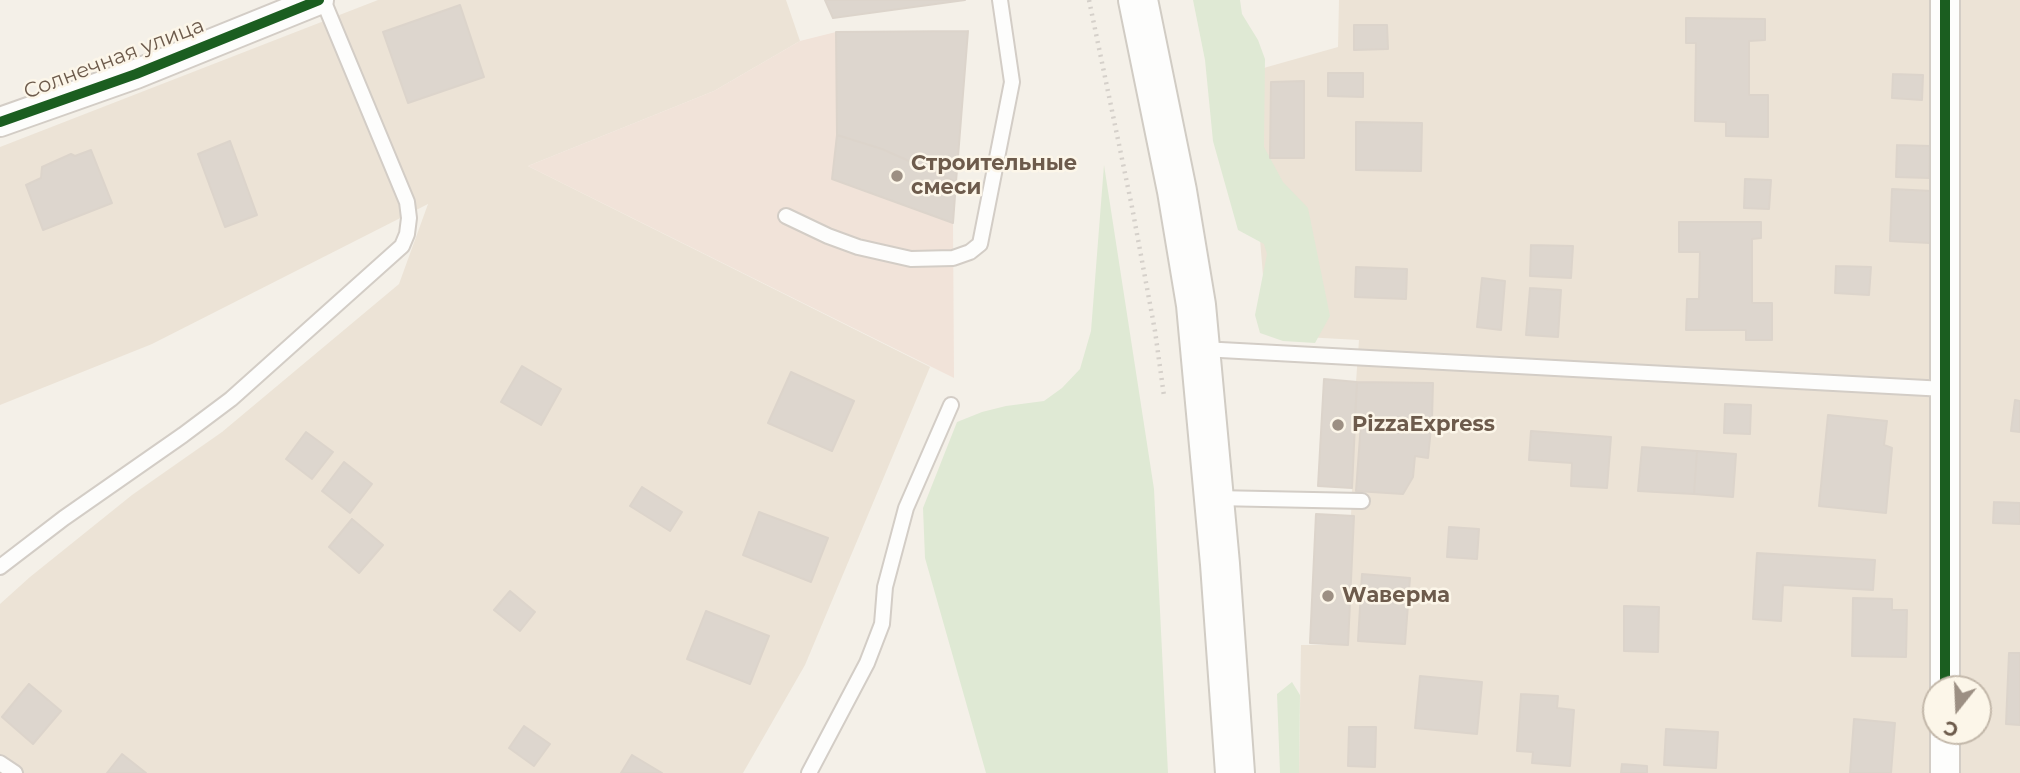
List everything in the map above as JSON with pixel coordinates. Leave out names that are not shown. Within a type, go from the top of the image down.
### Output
[{"type":"main road","points":[[1111,0],[1199,346]]},
{"type":"main road","points":[[1138,0],[1177,191],[1196,304],[1220,564],[1235,773]]},
{"type":"street","name":"Солнечная улица","points":[[0,122],[136,74],[321,0]]},
{"type":"street","points":[[1945,0],[1945,675]]},
{"type":"street","points":[[1945,745],[1945,773]]},
{"type":"lane","points":[[0,567],[231,399],[402,246],[409,218],[407,202],[321,0]]},
{"type":"lane","points":[[786,216],[858,247],[911,259],[953,258],[970,252],[980,244],[1012,82],[1000,0]]},
{"type":"lane","points":[[1199,346],[1945,389]]},
{"type":"lane","points":[[808,773],[867,663],[882,624],[885,587],[906,508],[951,405]]},
{"type":"lane","points":[[1214,498],[1362,501]]},
{"type":"lane","points":[[0,763],[15,773]]},
{"type":"path","points":[[1089,0],[1132,207],[1155,331],[1164,398]]},
{"type":"shaded area","points":[[378,0],[786,0],[800,41],[714,91],[528,166],[930,367],[805,665],[743,773],[0,773],[0,604],[132,495],[222,432],[399,284],[428,204],[152,344],[0,405],[0,147]]},
{"type":"shaded area","points":[[1339,0],[2020,0],[2020,773],[1299,773],[1301,645],[1348,645],[1359,340],[1268,335],[1246,73],[1338,47]]},
{"type":"shaded area","points":[[836,32],[837,135],[882,149],[956,182],[953,223],[954,378],[528,166],[714,91],[800,41]]},
{"type":"green space","points":[[1193,0],[1240,0],[1242,14],[1258,40],[1265,59],[1264,147],[1283,182],[1308,208],[1330,316],[1315,343],[1283,341],[1260,333],[1255,315],[1267,254],[1264,244],[1238,230],[1213,141],[1205,60]]},
{"type":"green space","points":[[1104,165],[1154,489],[1168,773],[986,773],[925,558],[923,508],[957,422],[1006,406],[1044,401],[1062,388],[1080,369],[1091,331]]},
{"type":"green space","points":[[1292,682],[1300,695],[1299,773],[1280,773],[1277,694]]},
{"type":"building","points":[[825,0],[965,0],[833,18]]},
{"type":"building","points":[[460,5],[484,77],[408,103],[383,32]]},
{"type":"building","points":[[1686,18],[1765,19],[1765,40],[1749,41],[1749,95],[1768,95],[1768,137],[1726,136],[1726,122],[1695,121],[1696,43],[1686,43]]},
{"type":"building","points":[[1354,25],[1387,25],[1388,49],[1354,50]]},
{"type":"building","points":[[968,31],[956,182],[882,149],[837,135],[836,32]]},
{"type":"building","points":[[1328,73],[1363,73],[1363,97],[1328,96]]},
{"type":"building","points":[[1893,74],[1923,75],[1922,100],[1892,98]]},
{"type":"building","points":[[1304,81],[1304,158],[1270,158],[1271,82]]},
{"type":"building","points":[[1356,122],[1422,123],[1421,171],[1356,170]]},
{"type":"building","points":[[837,135],[882,149],[956,182],[953,223],[832,179]]},
{"type":"building","points":[[230,141],[257,215],[225,227],[198,154]]},
{"type":"building","points":[[1897,145],[1930,146],[1929,178],[1896,177]]},
{"type":"building","points":[[91,150],[112,203],[43,230],[26,185],[41,178],[42,167],[71,154],[75,156]]},
{"type":"building","points":[[1745,179],[1771,180],[1769,209],[1744,208]]},
{"type":"building","points":[[1892,189],[1932,191],[1930,243],[1890,241]]},
{"type":"building","points":[[1679,222],[1761,222],[1761,238],[1752,239],[1752,303],[1772,303],[1772,340],[1746,340],[1746,330],[1686,330],[1687,299],[1699,299],[1700,252],[1679,252]]},
{"type":"building","points":[[1531,245],[1573,246],[1571,278],[1530,276]]},
{"type":"building","points":[[1836,266],[1871,267],[1869,295],[1835,293]]},
{"type":"building","points":[[1356,267],[1407,269],[1406,299],[1355,297]]},
{"type":"building","points":[[1482,278],[1505,281],[1501,330],[1477,327]]},
{"type":"building","points":[[1530,288],[1561,290],[1558,337],[1526,335]]},
{"type":"building","points":[[522,366],[561,389],[541,425],[501,402]]},
{"type":"building","points":[[791,372],[854,401],[832,451],[768,423]]},
{"type":"building","points":[[1324,379],[1357,382],[1352,488],[1318,486]]},
{"type":"building","points":[[1357,382],[1433,383],[1432,419],[1355,417]]},
{"type":"building","points":[[2015,400],[2020,401],[2020,432],[2011,431]]},
{"type":"building","points":[[1725,404],[1751,405],[1750,434],[1724,433]]},
{"type":"building","points":[[1828,415],[1887,421],[1884,445],[1892,448],[1886,513],[1819,506]]},
{"type":"building","points":[[1361,423],[1431,428],[1428,458],[1415,456],[1413,477],[1403,494],[1356,491]]},
{"type":"building","points":[[1531,431],[1611,437],[1607,488],[1571,486],[1572,463],[1529,460]]},
{"type":"building","points":[[306,432],[333,452],[312,479],[286,459]]},
{"type":"building","points":[[1642,447],[1697,451],[1694,494],[1638,491]]},
{"type":"building","points":[[1697,451],[1736,454],[1733,497],[1694,494]]},
{"type":"building","points":[[344,462],[372,484],[350,513],[322,491]]},
{"type":"building","points":[[642,487],[682,512],[670,531],[630,506]]},
{"type":"building","points":[[1994,502],[2020,503],[2020,524],[1993,523]]},
{"type":"building","points":[[759,512],[828,538],[811,582],[743,555]]},
{"type":"building","points":[[1316,514],[1354,516],[1348,645],[1310,643]]},
{"type":"building","points":[[352,519],[383,545],[359,573],[329,547]]},
{"type":"building","points":[[1449,527],[1479,529],[1477,559],[1447,557]]},
{"type":"building","points":[[1757,553],[1875,560],[1873,590],[1783,585],[1781,621],[1753,619]]},
{"type":"building","points":[[1362,574],[1410,578],[1405,644],[1358,641]]},
{"type":"building","points":[[510,591],[535,612],[520,631],[494,610]]},
{"type":"building","points":[[1853,598],[1892,599],[1892,610],[1907,610],[1906,657],[1852,656]]},
{"type":"building","points":[[1624,606],[1659,607],[1658,652],[1624,651]]},
{"type":"building","points":[[706,611],[769,636],[750,684],[687,659]]},
{"type":"building","points":[[2009,653],[2020,653],[2020,725],[2006,724]]},
{"type":"building","points":[[1420,676],[1482,682],[1477,734],[1415,728]]},
{"type":"building","points":[[29,684],[61,711],[33,744],[2,717]]},
{"type":"building","points":[[1521,694],[1558,696],[1557,708],[1574,710],[1570,766],[1532,763],[1533,752],[1517,751]]},
{"type":"building","points":[[1854,719],[1895,723],[1891,773],[1850,773]]},
{"type":"building","points":[[524,726],[550,744],[534,766],[509,748]]},
{"type":"building","points":[[1349,727],[1376,727],[1375,767],[1348,766]]},
{"type":"building","points":[[1666,729],[1718,732],[1716,768],[1664,765]]},
{"type":"building","points":[[122,754],[146,773],[107,773]]},
{"type":"building","points":[[632,755],[662,773],[621,773]]},
{"type":"building","points":[[1622,764],[1647,766],[1647,773],[1621,773]]},
{"type":"cycle path","points":[[0,122],[136,74],[319,0]]},
{"type":"cycle path","points":[[1945,0],[1945,675]]},
{"type":"place","name":"Строительные смеси","points":[[897,176]]},
{"type":"place","name":"PizzaExpress","points":[[1338,425]]},
{"type":"place","name":"Wаверма","points":[[1328,596]]}]
